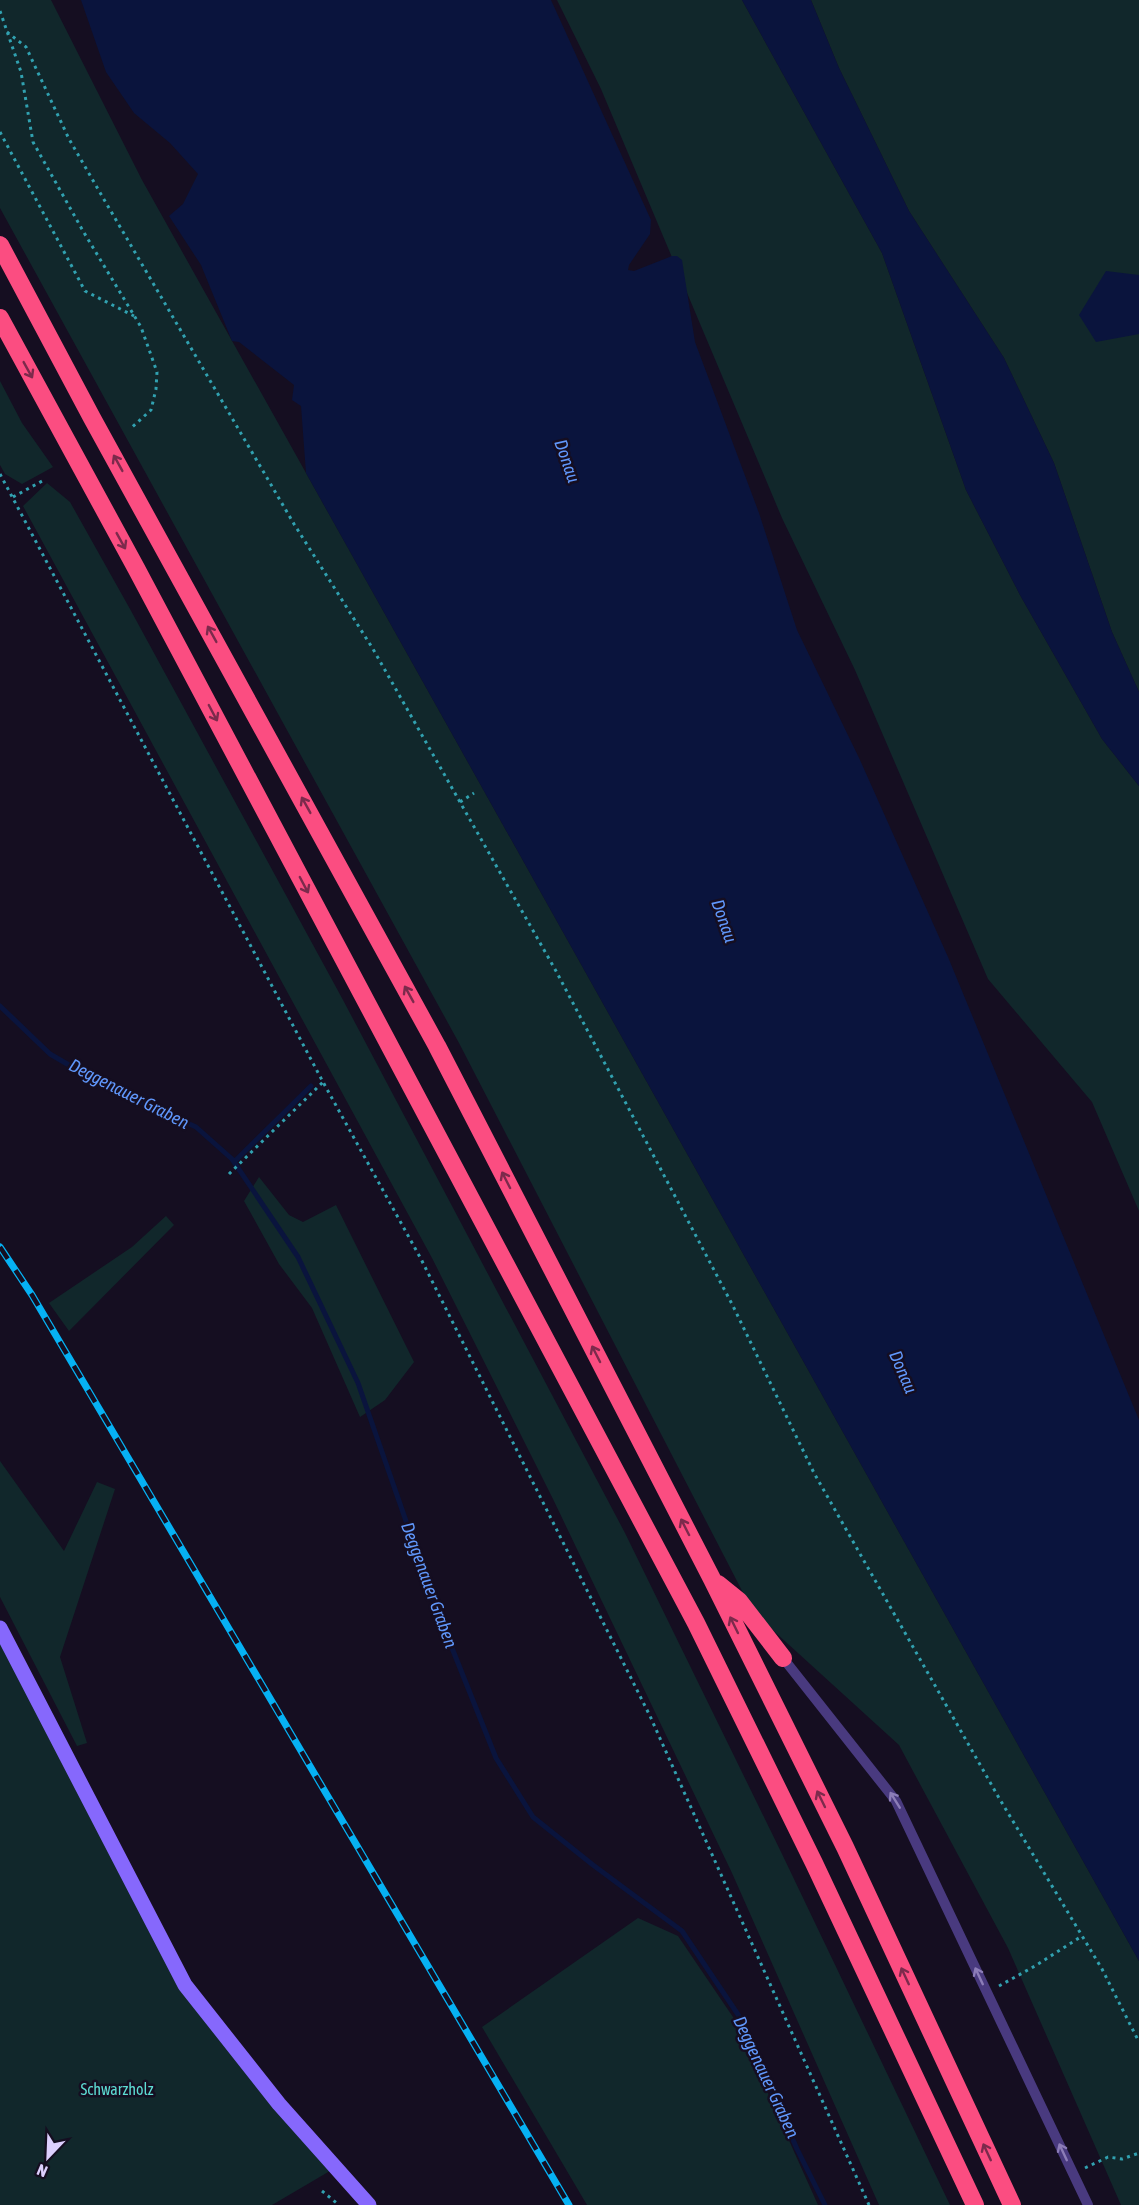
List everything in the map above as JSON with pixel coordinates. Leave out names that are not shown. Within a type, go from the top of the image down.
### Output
[{"type":"highway","points":[[0,245],[92,418],[437,1046],[712,1579],[845,1847],[1012,2205]]},
{"type":"highway","points":[[0,318],[142,578],[696,1623],[814,1863],[975,2205]]},
{"type":"highway","points":[[712,1579],[739,1601],[783,1658]]},
{"type":"main road","points":[[0,1628],[185,1985],[279,2104],[369,2205]]},
{"type":"lane","points":[[783,1658],[896,1801],[1088,2205]]},
{"type":"path","points":[[0,11],[21,72],[33,142],[141,327],[157,372],[151,410],[131,428]]},
{"type":"path","points":[[7,32],[26,47],[69,139],[294,524],[373,649],[556,971],[733,1306],[814,1473],[999,1798],[1102,1969],[1139,2042]]},
{"type":"path","points":[[0,132],[85,291],[135,316]]},
{"type":"path","points":[[0,474],[323,1082],[421,1259],[650,1716],[869,2205]]},
{"type":"path","points":[[13,497],[44,480]]},
{"type":"path","points":[[460,802],[474,793]]},
{"type":"path","points":[[229,1174],[323,1082]]},
{"type":"path","points":[[987,1993],[1082,1936]]},
{"type":"path","points":[[1073,2174],[1108,2157],[1122,2159],[1139,2153]]},
{"type":"path","points":[[322,2191],[339,2205]]},
{"type":"green space","points":[[0,0],[51,0],[142,180],[1139,1961],[1139,2205],[1121,2205],[1008,1948],[899,1745],[753,1612],[459,1043],[0,208]]},
{"type":"green space","points":[[557,0],[742,0],[882,253],[966,490],[1020,595],[1102,739],[1139,786],[1139,1211],[1092,1102],[988,979],[855,670],[782,518],[601,89]]},
{"type":"green space","points":[[811,0],[1139,0],[1139,692],[1112,632],[1054,463],[1004,358],[909,211],[839,68]]},
{"type":"green space","points":[[0,381],[22,423],[53,467],[22,484],[5,474],[0,465]]},
{"type":"green space","points":[[47,483],[70,502],[130,609],[343,1000],[625,1533],[950,2205],[879,2205],[732,1873],[553,1499],[432,1258],[23,506]]},
{"type":"green space","points":[[259,1177],[289,1215],[303,1222],[336,1205],[414,1362],[385,1400],[360,1417],[312,1308],[279,1264],[244,1201]]},
{"type":"green space","points":[[166,1216],[174,1225],[69,1331],[49,1303],[132,1247]]},
{"type":"green space","points":[[0,1461],[64,1551],[97,1482],[115,1489],[60,1657],[87,1743],[77,1746],[0,1597]]},
{"type":"green space","name":"Schwarzholz","points":[[0,1626],[186,1988],[335,2168],[272,2205],[0,2205]]},
{"type":"green space","points":[[638,1918],[678,1936],[735,2020],[818,2205],[587,2205],[482,2027]]},
{"type":"water","name":"Donau","points":[[81,0],[551,0],[651,220],[650,234],[628,270],[634,271],[672,256],[677,256],[682,260],[695,342],[759,513],[797,630],[860,760],[948,957],[1139,1420],[1139,1961],[306,473],[301,406],[292,400],[294,385],[239,342],[232,341],[201,265],[169,216],[183,204],[198,174],[170,143],[134,113],[106,72]]},
{"type":"water","points":[[742,0],[811,0],[839,68],[909,211],[1004,358],[1054,463],[1112,632],[1139,692],[1139,786],[1102,739],[1020,595],[966,490],[882,253]]},
{"type":"water","points":[[1106,271],[1139,275],[1139,334],[1096,342],[1079,315]]},
{"type":"waterway","name":"Deggenauer Graben","points":[[0,1006],[50,1054],[105,1086],[196,1127],[232,1159],[298,1257],[358,1383],[438,1613],[496,1758],[533,1817],[682,1931],[741,2019],[797,2149],[825,2205]]},
{"type":"waterway","points":[[234,1162],[311,1086]]},
{"type":"railway","points":[[0,1247],[32,1295],[569,2205]]}]
